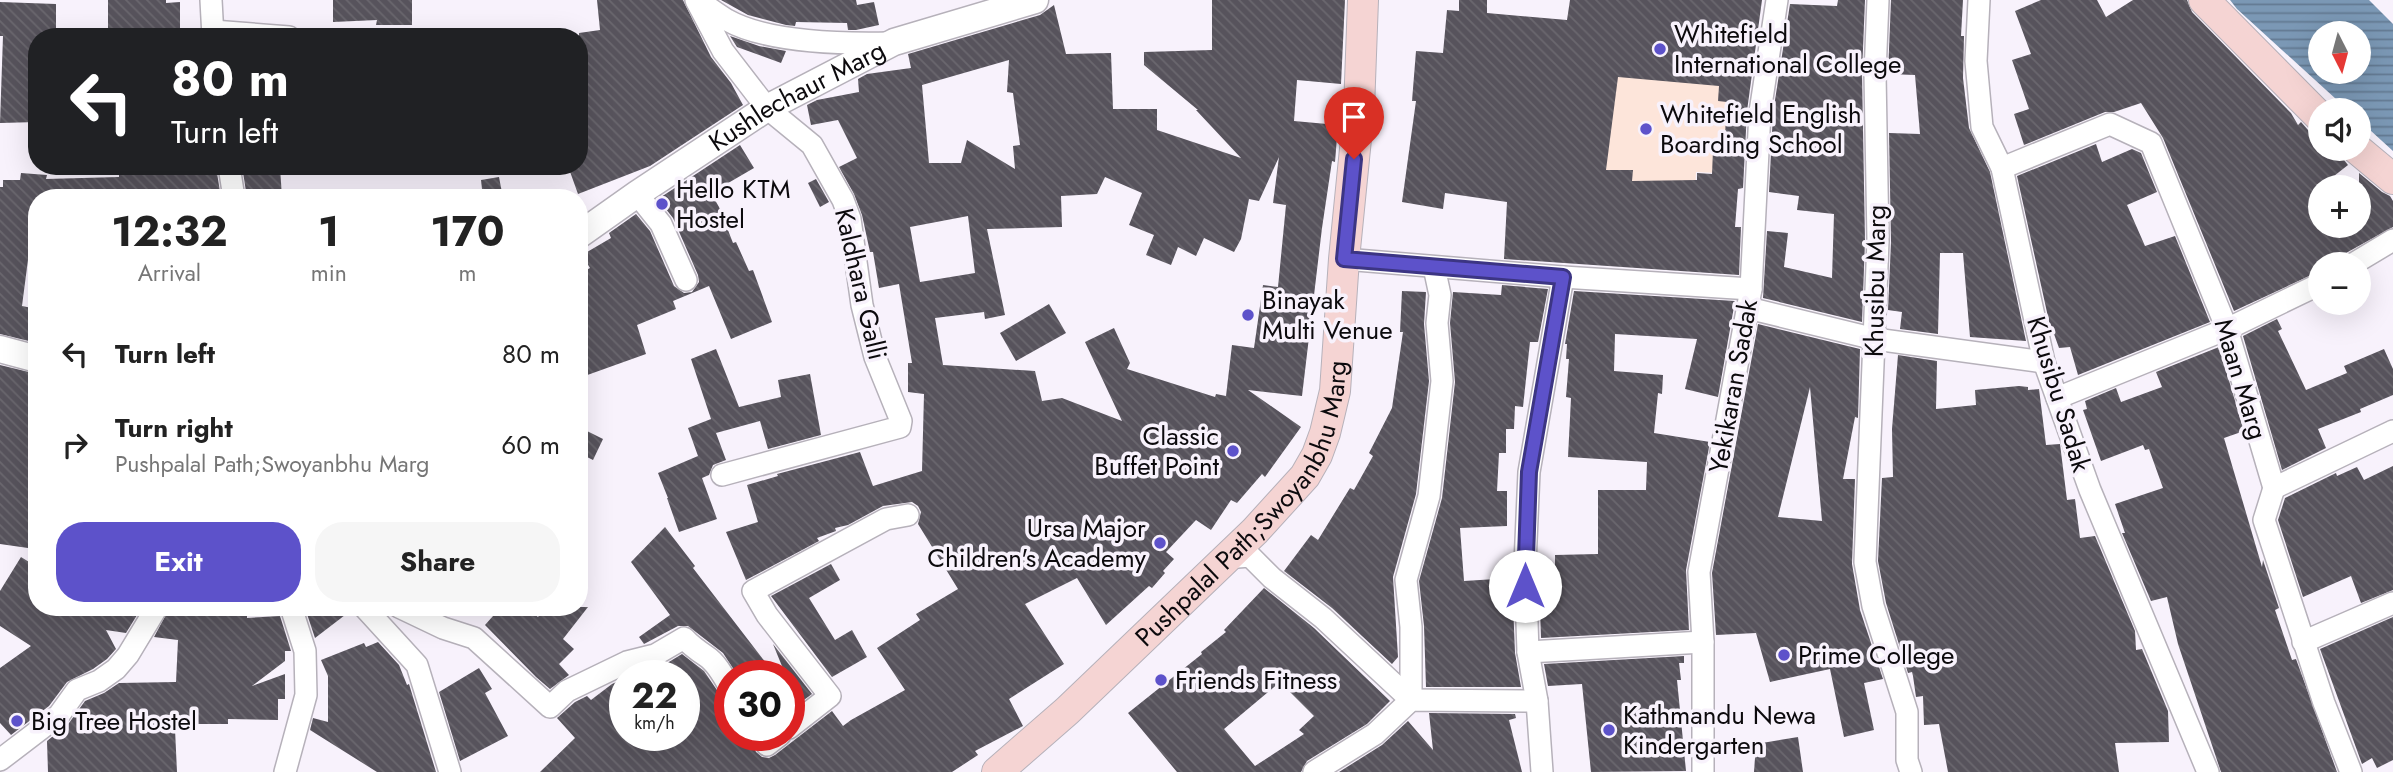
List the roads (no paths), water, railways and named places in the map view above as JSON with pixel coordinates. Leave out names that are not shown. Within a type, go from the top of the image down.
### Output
[{"type":"main road","name":"Pushpalal Path;Swoyanbhu Marg","points":[[997,772],[1067,711],[1287,497],[1305,476],[1317,456],[1335,391],[1344,259],[1359,108],[1363,0]]},
{"type":"main road","points":[[2204,0],[2308,105]]},
{"type":"main road","points":[[2371,161],[2393,179]]},
{"type":"street","points":[[211,0],[213,28]]},
{"type":"street","points":[[697,0],[728,21],[775,36],[855,44],[894,43]]},
{"type":"street","points":[[697,0],[723,51],[767,108]]},
{"type":"street","name":"Kushlechaur Marg","points":[[588,229],[767,108],[894,43],[1035,0]]},
{"type":"street","name":"Yekikaran Sadak","points":[[1703,772],[1703,642],[1699,572],[1749,299],[1760,112],[1777,0]]},
{"type":"street","name":"Khusibu Marg","points":[[1878,0],[1875,74],[1878,241],[1865,562],[1873,606],[1907,712],[1907,760],[1912,772]]},
{"type":"street","name":"Khusibu Sadak","points":[[1979,0],[1976,61],[1982,127],[2002,168],[2044,362],[2090,490],[2208,772]]},
{"type":"street","name":"Kaldhara Galli","points":[[722,475],[900,427],[901,421],[875,357],[868,331],[850,219],[843,200],[812,145],[767,108]]},
{"type":"street","name":"Maan Marg","points":[[2002,168],[2110,124],[2151,143],[2227,329],[2274,488]]},
{"type":"street","points":[[637,194],[661,224],[686,280]]},
{"type":"street","points":[[2371,253],[2393,240]]},
{"type":"street","points":[[1344,259],[1563,277],[1749,299],[1875,339],[2044,362]]},
{"type":"street","points":[[1314,772],[1375,734],[1411,700],[1411,627],[1406,580],[1429,496],[1442,381],[1437,323],[1440,295],[1434,267]]},
{"type":"street","points":[[1542,772],[1537,701],[1528,653],[1525,564],[1529,472],[1563,277]]},
{"type":"street","points":[[2057,398],[2227,329],[2308,290]]},
{"type":"street","points":[[0,349],[28,357]]},
{"type":"street","points":[[2351,772],[2324,703],[2264,520],[2274,488],[2393,431]]},
{"type":"street","points":[[802,660],[752,591],[886,519],[908,514]]},
{"type":"street","points":[[1225,558],[1250,556],[1272,578],[1323,618],[1411,700],[1537,701]]},
{"type":"street","points":[[2303,642],[2393,603]]},
{"type":"street","points":[[5,749],[59,715],[77,691],[116,669],[128,655],[152,616]]},
{"type":"street","points":[[285,772],[306,695],[305,651],[294,616]]},
{"type":"street","points":[[372,616],[417,666],[450,772]]},
{"type":"street","points":[[418,616],[443,628],[474,638],[550,707],[567,691],[627,662],[655,655],[684,638],[697,652],[708,656],[714,663]]},
{"type":"street","points":[[1528,653],[1703,642]]},
{"type":"street","points":[[805,664],[830,696],[805,715]]},
{"type":"water","points":[[2230,0],[2369,0],[2393,24],[2393,151],[2371,131],[2371,98],[2335,98],[2319,84],[2371,84],[2371,21],[2308,21],[2308,74]]},
{"type":"place","name":"Whitefield International College","points":[[1660,49]]},
{"type":"place","name":"Whitefield English Boarding School","points":[[1646,129]]},
{"type":"place","name":"Hello KTM Hostel","points":[[662,204]]},
{"type":"place","name":"Binayak Multi Venue","points":[[1248,315]]},
{"type":"place","name":"Classic Buffet Point","points":[[1233,451]]},
{"type":"place","name":"Ursa Major Children's Academy","points":[[1160,543]]},
{"type":"place","name":"Prime College","points":[[1784,655]]},
{"type":"place","name":"Friends Fitness","points":[[1161,680]]},
{"type":"place","name":"Big Tree Hostel","points":[[17,721]]},
{"type":"place","name":"Kathmandu Newa Kindergarten","points":[[1609,730]]}]
